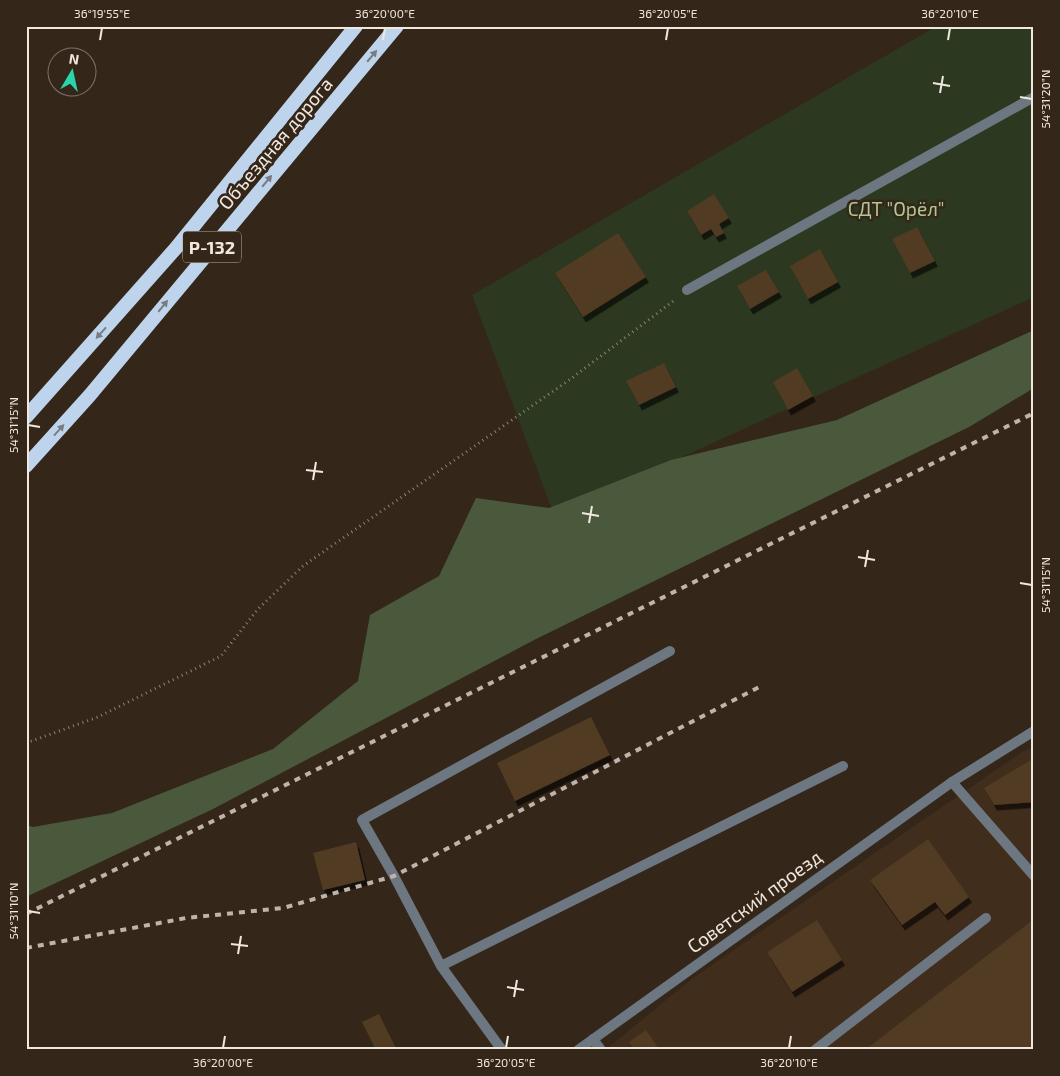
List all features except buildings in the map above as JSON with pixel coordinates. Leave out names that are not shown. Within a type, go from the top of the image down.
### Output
[{"type":"highway","name":"Объездная дорога","points":[[26,417],[176,248],[356,26]]},
{"type":"highway","name":"Объездная дорога","points":[[26,466],[90,395],[396,26]]},
{"type":"street","points":[[687,290],[1034,97]]},
{"type":"street","points":[[502,1050],[441,966],[362,820],[670,651]]},
{"type":"street","name":"Советский проезд","points":[[578,1050],[952,782],[1034,731]]},
{"type":"street","points":[[441,966],[843,766]]},
{"type":"street","points":[[952,782],[1034,876]]},
{"type":"street","points":[[815,1050],[986,918]]},
{"type":"street","points":[[592,1039],[601,1050]]},
{"type":"path","points":[[26,743],[98,716],[221,656],[258,609],[303,566],[572,378],[687,290]]},
{"type":"shaded area","points":[[1034,747],[1034,1050],[605,1050],[693,978],[1022,752]]},
{"type":"green space","name":"СДТ \"Орёл\"","points":[[937,26],[1034,26],[1034,297],[554,515],[472,295]]},
{"type":"green space","points":[[1034,330],[1034,388],[969,427],[536,639],[213,809],[26,897],[26,825],[33,827],[112,813],[273,749],[358,681],[370,615],[439,576],[476,498],[549,508],[671,460],[837,420]]},
{"type":"railway","points":[[26,914],[1034,413]]},
{"type":"railway","points":[[26,948],[186,918],[283,908],[394,876],[761,686]]}]
